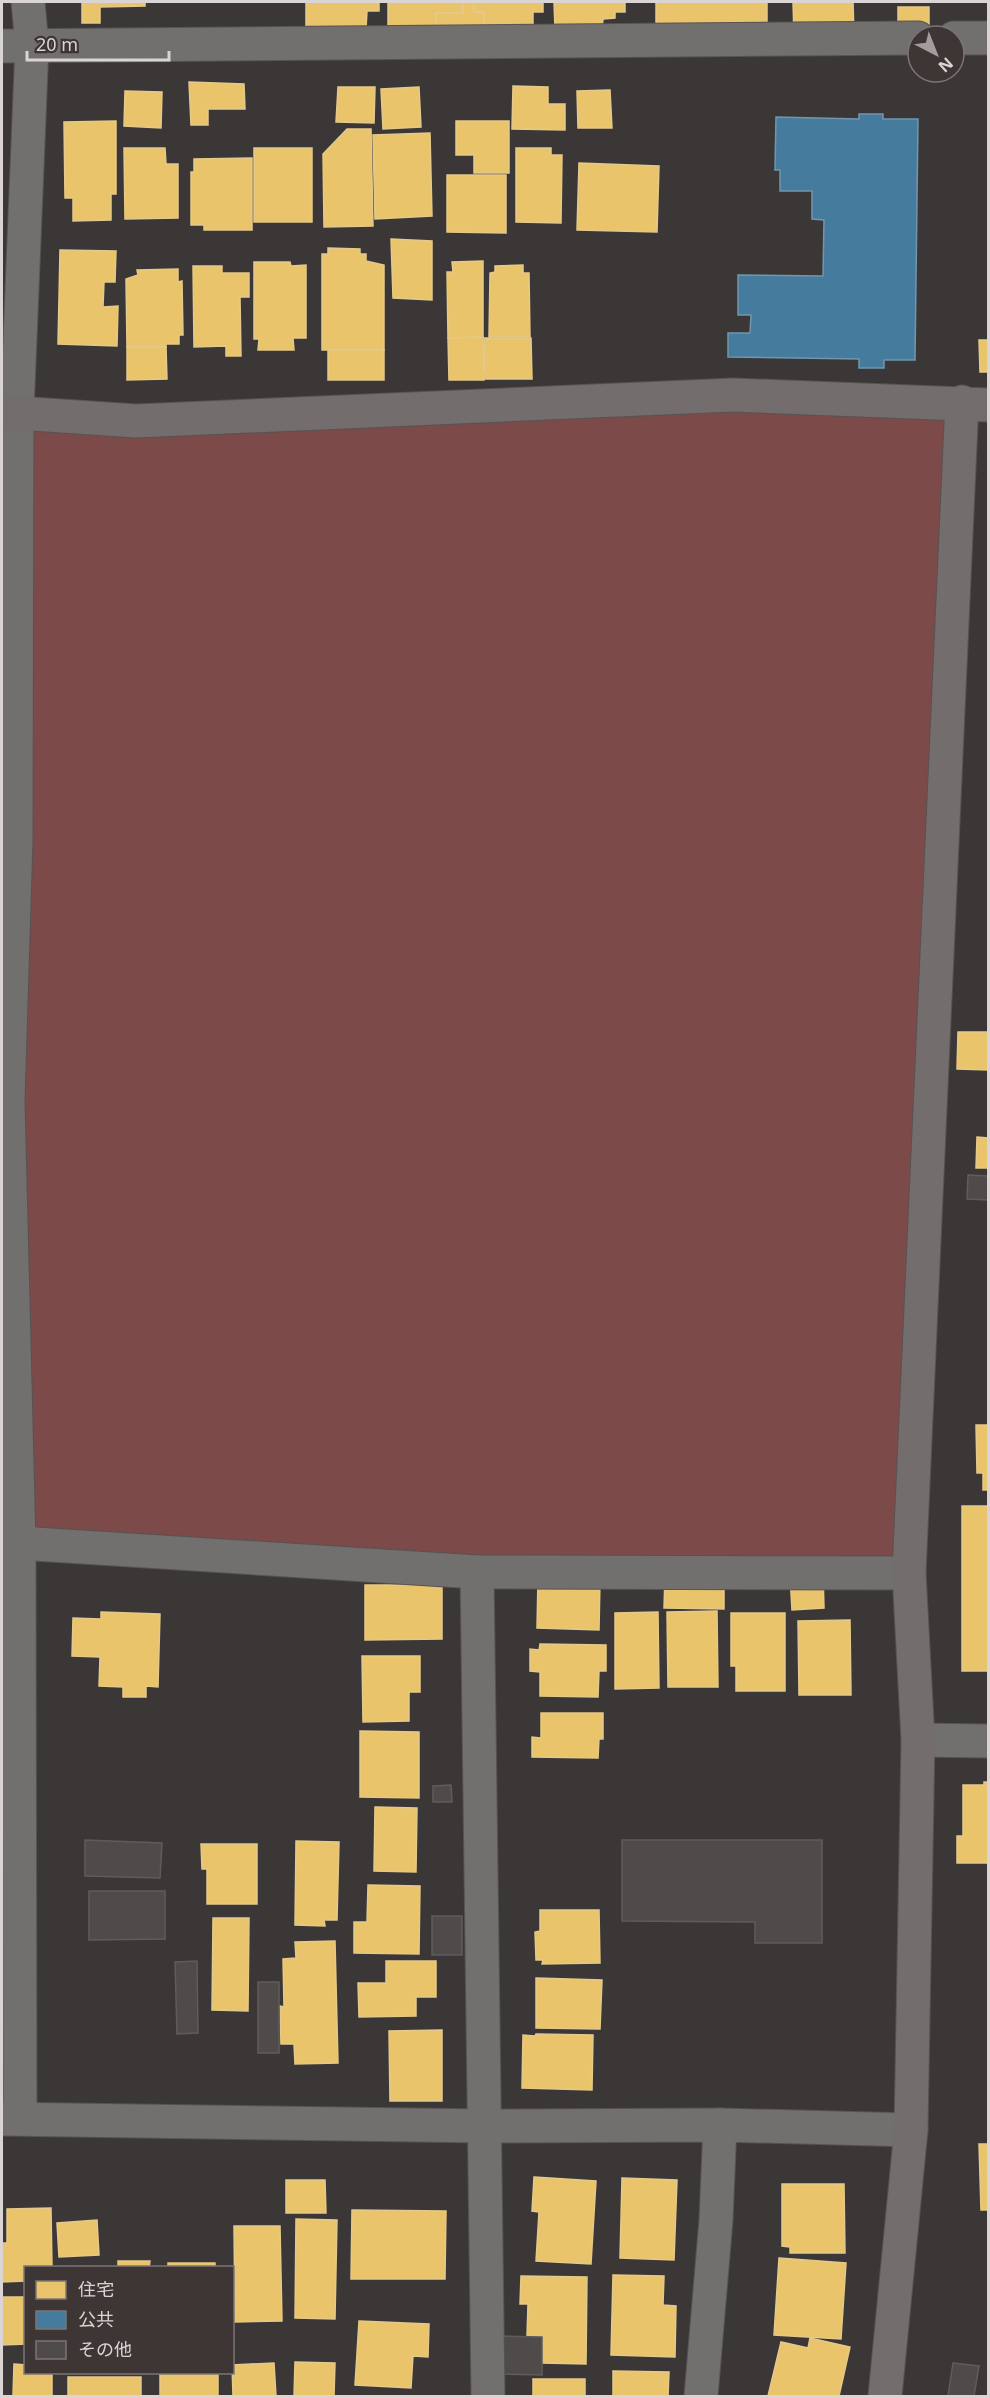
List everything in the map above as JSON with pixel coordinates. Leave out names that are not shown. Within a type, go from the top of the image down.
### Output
[{"type":"street","points":[[28,2],[17,45],[9,412],[9,839],[4,1101],[19,1543],[11,2119],[485,2126],[720,2125],[911,2130]]},
{"type":"street","points":[[17,45],[906,38]]},
{"type":"street","points":[[966,38],[988,38]]},
{"type":"street","points":[[9,412],[136,421],[733,395],[975,404],[909,1573],[918,1740],[911,2130],[885,2397]]},
{"type":"street","points":[[19,1543],[477,1572],[909,1573]]},
{"type":"street","points":[[477,1572],[488,2397]]},
{"type":"street","points":[[918,1740],[988,1741]]},
{"type":"street","points":[[700,2397],[716,2220],[720,2125]]},
{"type":"shaded area","points":[[962,402],[909,1573],[19,1543],[17,412]]},
{"type":"building: 住宅","points":[[82,2],[145,2],[145,6],[100,7],[100,23],[82,23]]},
{"type":"building: 住宅","points":[[306,2],[379,2],[379,11],[367,11],[366,29],[306,29]]},
{"type":"building: 住宅","points":[[388,2],[463,2],[463,13],[436,13],[436,39],[388,35]]},
{"type":"building: 住宅","points":[[463,2],[474,2],[474,12],[484,12],[484,39],[436,39],[436,13],[463,13]]},
{"type":"building: 住宅","points":[[474,2],[543,2],[543,12],[533,12],[533,36],[484,30],[484,12],[474,12]]},
{"type":"building: 住宅","points":[[554,2],[625,2],[625,12],[615,12],[615,18],[603,19],[602,29],[555,29]]},
{"type":"building: 住宅","points":[[656,2],[767,2],[767,28],[656,28]]},
{"type":"building: 住宅","points":[[793,2],[853,2],[854,35],[794,36]]},
{"type":"building: 住宅","points":[[898,7],[929,7],[929,24],[906,24],[906,37],[898,37]]},
{"type":"building: 住宅","points":[[189,82],[244,84],[245,109],[208,109],[208,125],[191,125]]},
{"type":"building: 住宅","points":[[513,86],[548,87],[548,104],[565,104],[565,130],[512,129]]},
{"type":"building: 住宅","points":[[338,87],[375,87],[374,123],[336,122]]},
{"type":"building: 住宅","points":[[419,87],[421,127],[383,129],[381,89]]},
{"type":"building: 住宅","points":[[610,90],[612,128],[578,128],[577,91]]},
{"type":"building: 住宅","points":[[125,91],[162,92],[161,128],[124,126]]},
{"type":"building: 住宅","points":[[116,121],[116,194],[111,194],[111,220],[73,221],[73,198],[65,198],[64,122]]},
{"type":"building: 住宅","points":[[456,121],[509,121],[509,173],[474,173],[474,155],[456,155]]},
{"type":"building: 住宅","points":[[347,129],[371,129],[373,226],[324,227],[323,154]]},
{"type":"building: 住宅","points":[[430,133],[432,216],[375,219],[373,135]]},
{"type":"building: 住宅","points":[[124,148],[165,148],[166,164],[178,164],[178,218],[125,219]]},
{"type":"building: 住宅","points":[[254,148],[312,148],[312,222],[254,222]]},
{"type":"building: 住宅","points":[[516,148],[551,148],[551,155],[562,155],[561,223],[516,222]]},
{"type":"building: 住宅","points":[[252,158],[252,230],[204,230],[204,225],[191,225],[191,172],[194,172],[194,159]]},
{"type":"building: 住宅","points":[[579,163],[659,166],[657,232],[577,230]]},
{"type":"building: 住宅","points":[[447,175],[506,175],[506,233],[447,232]]},
{"type":"building: 住宅","points":[[391,239],[432,241],[432,300],[393,298]]},
{"type":"building: 住宅","points":[[328,248],[360,249],[360,254],[366,254],[366,261],[384,265],[384,350],[322,350],[322,254],[328,254]]},
{"type":"building: 住宅","points":[[60,250],[116,251],[115,282],[104,282],[103,307],[118,306],[117,346],[58,344]]},
{"type":"building: 住宅","points":[[483,261],[483,337],[448,338],[447,272],[453,272],[452,262]]},
{"type":"building: 住宅","points":[[254,262],[290,262],[291,266],[306,265],[306,338],[293,338],[294,350],[258,350],[259,339],[254,339]]},
{"type":"building: 住宅","points":[[523,265],[523,273],[529,273],[530,337],[489,337],[490,273],[495,272],[495,266]]},
{"type":"building: 住宅","points":[[193,266],[222,266],[222,273],[249,273],[249,297],[240,297],[241,356],[226,356],[226,346],[194,347]]},
{"type":"building: 住宅","points":[[178,269],[178,282],[182,281],[183,335],[179,335],[179,344],[166,344],[166,347],[127,347],[126,279],[138,275],[137,270]]},
{"type":"building: 住宅","points":[[483,337],[484,380],[449,380],[448,338]]},
{"type":"building: 住宅","points":[[484,338],[531,338],[532,379],[485,379]]},
{"type":"building: 住宅","points":[[979,340],[988,340],[988,372],[980,372]]},
{"type":"building: 住宅","points":[[127,347],[166,347],[167,379],[127,380]]},
{"type":"building: 住宅","points":[[328,350],[384,350],[384,380],[328,380]]},
{"type":"building: 住宅","points":[[958,1032],[988,1032],[988,1070],[957,1069]]},
{"type":"building: 住宅","points":[[977,1137],[988,1138],[988,1168],[976,1168]]},
{"type":"building: 住宅","points":[[976,1425],[988,1425],[988,1490],[983,1490],[983,1473],[977,1473]]},
{"type":"building: 住宅","points":[[962,1506],[988,1506],[988,1671],[962,1671]]},
{"type":"building: 住宅","points":[[823,1573],[824,1608],[792,1610],[790,1575]]},
{"type":"building: 住宅","points":[[665,1575],[724,1575],[724,1609],[664,1608]]},
{"type":"building: 住宅","points":[[538,1579],[600,1581],[599,1630],[537,1628]]},
{"type":"building: 住宅","points":[[365,1585],[442,1585],[442,1639],[365,1640]]},
{"type":"building: 住宅","points":[[717,1611],[718,1687],[668,1687],[667,1612]]},
{"type":"building: 住宅","points":[[101,1612],[160,1614],[158,1687],[146,1686],[146,1697],[123,1697],[123,1687],[99,1686],[100,1657],[72,1656],[73,1618],[101,1619]]},
{"type":"building: 住宅","points":[[658,1612],[659,1688],[615,1689],[615,1613]]},
{"type":"building: 住宅","points":[[731,1613],[785,1613],[785,1691],[736,1691],[736,1666],[731,1666]]},
{"type":"building: 住宅","points":[[850,1620],[851,1695],[799,1695],[798,1621]]},
{"type":"building: 住宅","points":[[540,1644],[606,1645],[606,1671],[599,1671],[598,1697],[540,1696],[540,1672],[530,1671],[530,1649],[539,1650]]},
{"type":"building: 住宅","points":[[362,1656],[420,1656],[420,1692],[409,1692],[409,1721],[363,1722]]},
{"type":"building: 住宅","points":[[541,1713],[603,1713],[603,1739],[599,1739],[598,1758],[532,1757],[532,1737],[541,1738]]},
{"type":"building: 住宅","points":[[360,1731],[419,1732],[419,1798],[360,1797]]},
{"type":"building: 住宅","points":[[984,1782],[988,1782],[988,1863],[957,1863],[957,1836],[963,1836],[963,1785],[984,1785]]},
{"type":"building: 住宅","points":[[375,1807],[417,1808],[416,1872],[374,1871]]},
{"type":"building: 住宅","points":[[296,1841],[339,1842],[337,1920],[324,1920],[325,1926],[295,1925]]},
{"type":"building: 住宅","points":[[201,1844],[257,1844],[257,1904],[207,1904],[207,1869],[202,1869]]},
{"type":"building: 住宅","points":[[368,1885],[420,1886],[419,1954],[354,1953],[354,1922],[367,1922]]},
{"type":"building: 住宅","points":[[540,1910],[599,1910],[600,1963],[542,1964],[543,1960],[536,1960],[535,1932],[540,1931]]},
{"type":"building: 住宅","points":[[213,1918],[249,1918],[248,2011],[212,2010]]},
{"type":"building: 住宅","points":[[335,1941],[338,2063],[295,2064],[294,2044],[281,2044],[280,2006],[284,2007],[283,1959],[296,1958],[295,1942]]},
{"type":"building: 住宅","points":[[386,1961],[436,1961],[436,1997],[416,1997],[416,2016],[359,2017],[358,1983],[386,1983]]},
{"type":"building: 住宅","points":[[536,1978],[602,1980],[600,2029],[536,2028]]},
{"type":"building: 住宅","points":[[442,2030],[442,2101],[390,2101],[389,2031]]},
{"type":"building: 住宅","points":[[536,2034],[593,2035],[592,2090],[522,2088],[523,2035],[535,2036]]},
{"type":"building: 住宅","points":[[979,2144],[988,2144],[988,2210],[981,2210]]},
{"type":"building: 住宅","points":[[534,2177],[596,2181],[591,2264],[536,2261],[539,2212],[532,2211]]},
{"type":"building: 住宅","points":[[622,2178],[677,2180],[674,2260],[620,2258]]},
{"type":"building: 住宅","points":[[286,2180],[325,2180],[326,2213],[286,2213]]},
{"type":"building: 住宅","points":[[782,2184],[844,2184],[845,2253],[790,2253],[790,2247],[782,2246]]},
{"type":"building: 住宅","points":[[51,2208],[52,2266],[24,2266],[24,2281],[2,2282],[2,2243],[7,2243],[7,2209]]},
{"type":"building: 住宅","points":[[352,2210],[446,2211],[445,2279],[351,2279]]},
{"type":"building: 住宅","points":[[296,2219],[337,2220],[335,2319],[295,2318]]},
{"type":"building: 住宅","points":[[97,2220],[99,2255],[59,2257],[57,2223]]},
{"type":"building: 住宅","points":[[234,2226],[280,2226],[282,2321],[235,2322]]},
{"type":"building: 住宅","points":[[779,2258],[846,2263],[841,2339],[774,2335]]},
{"type":"building: 住宅","points":[[118,2261],[150,2261],[149,2266],[118,2266]]},
{"type":"building: 住宅","points":[[168,2263],[215,2263],[215,2266],[168,2266]]},
{"type":"building: 住宅","points":[[613,2275],[664,2276],[663,2305],[676,2306],[675,2357],[611,2355]]},
{"type":"building: 住宅","points":[[521,2276],[587,2277],[586,2364],[542,2363],[542,2337],[527,2336],[528,2304],[520,2304]]},
{"type":"building: 住宅","points":[[2,2297],[24,2297],[24,2344],[2,2345]]},
{"type":"building: 住宅","points":[[359,2321],[429,2324],[428,2357],[413,2356],[411,2388],[355,2385]]},
{"type":"building: 住宅","points":[[810,2338],[850,2347],[839,2396],[768,2396],[781,2342],[808,2348]]},
{"type":"building: 住宅","points":[[295,2362],[335,2363],[334,2396],[294,2396]]},
{"type":"building: 住宅","points":[[274,2363],[276,2396],[233,2396],[234,2365]]},
{"type":"building: 住宅","points":[[14,2364],[24,2365],[24,2374],[52,2374],[52,2396],[13,2396]]},
{"type":"building: 住宅","points":[[613,2371],[669,2372],[668,2396],[613,2396]]},
{"type":"building: 住宅","points":[[160,2374],[218,2374],[218,2396],[160,2396]]},
{"type":"building: 住宅","points":[[68,2377],[141,2377],[141,2396],[68,2396]]},
{"type":"building: 住宅","points":[[533,2379],[585,2379],[585,2396],[533,2396]]},
{"type":"building: 公共","points":[[859,114],[883,114],[883,119],[918,119],[915,360],[884,360],[884,368],[859,368],[859,359],[728,357],[728,333],[750,333],[751,315],[738,315],[738,275],[823,276],[824,220],[812,219],[812,191],[780,191],[780,170],[775,170],[776,117],[859,119]]},
{"type":"building: その他","points":[[968,1175],[988,1176],[988,1200],[967,1199]]},
{"type":"building: その他","points":[[451,1785],[452,1802],[433,1802],[433,1786]]},
{"type":"building: その他","points":[[85,1840],[162,1843],[160,1878],[85,1876]]},
{"type":"building: その他","points":[[622,1840],[822,1840],[822,1943],[755,1943],[755,1922],[622,1921]]},
{"type":"building: その他","points":[[89,1891],[165,1891],[165,1939],[89,1940]]},
{"type":"building: その他","points":[[432,1916],[462,1916],[462,1955],[432,1955]]},
{"type":"building: その他","points":[[197,1961],[198,2033],[177,2034],[175,1962]]},
{"type":"building: その他","points":[[258,1982],[279,1982],[279,2053],[258,2053]]},
{"type":"building: その他","points":[[503,2336],[542,2337],[542,2375],[502,2374]]},
{"type":"building: その他","points":[[953,2363],[979,2366],[974,2396],[948,2396]]}]
